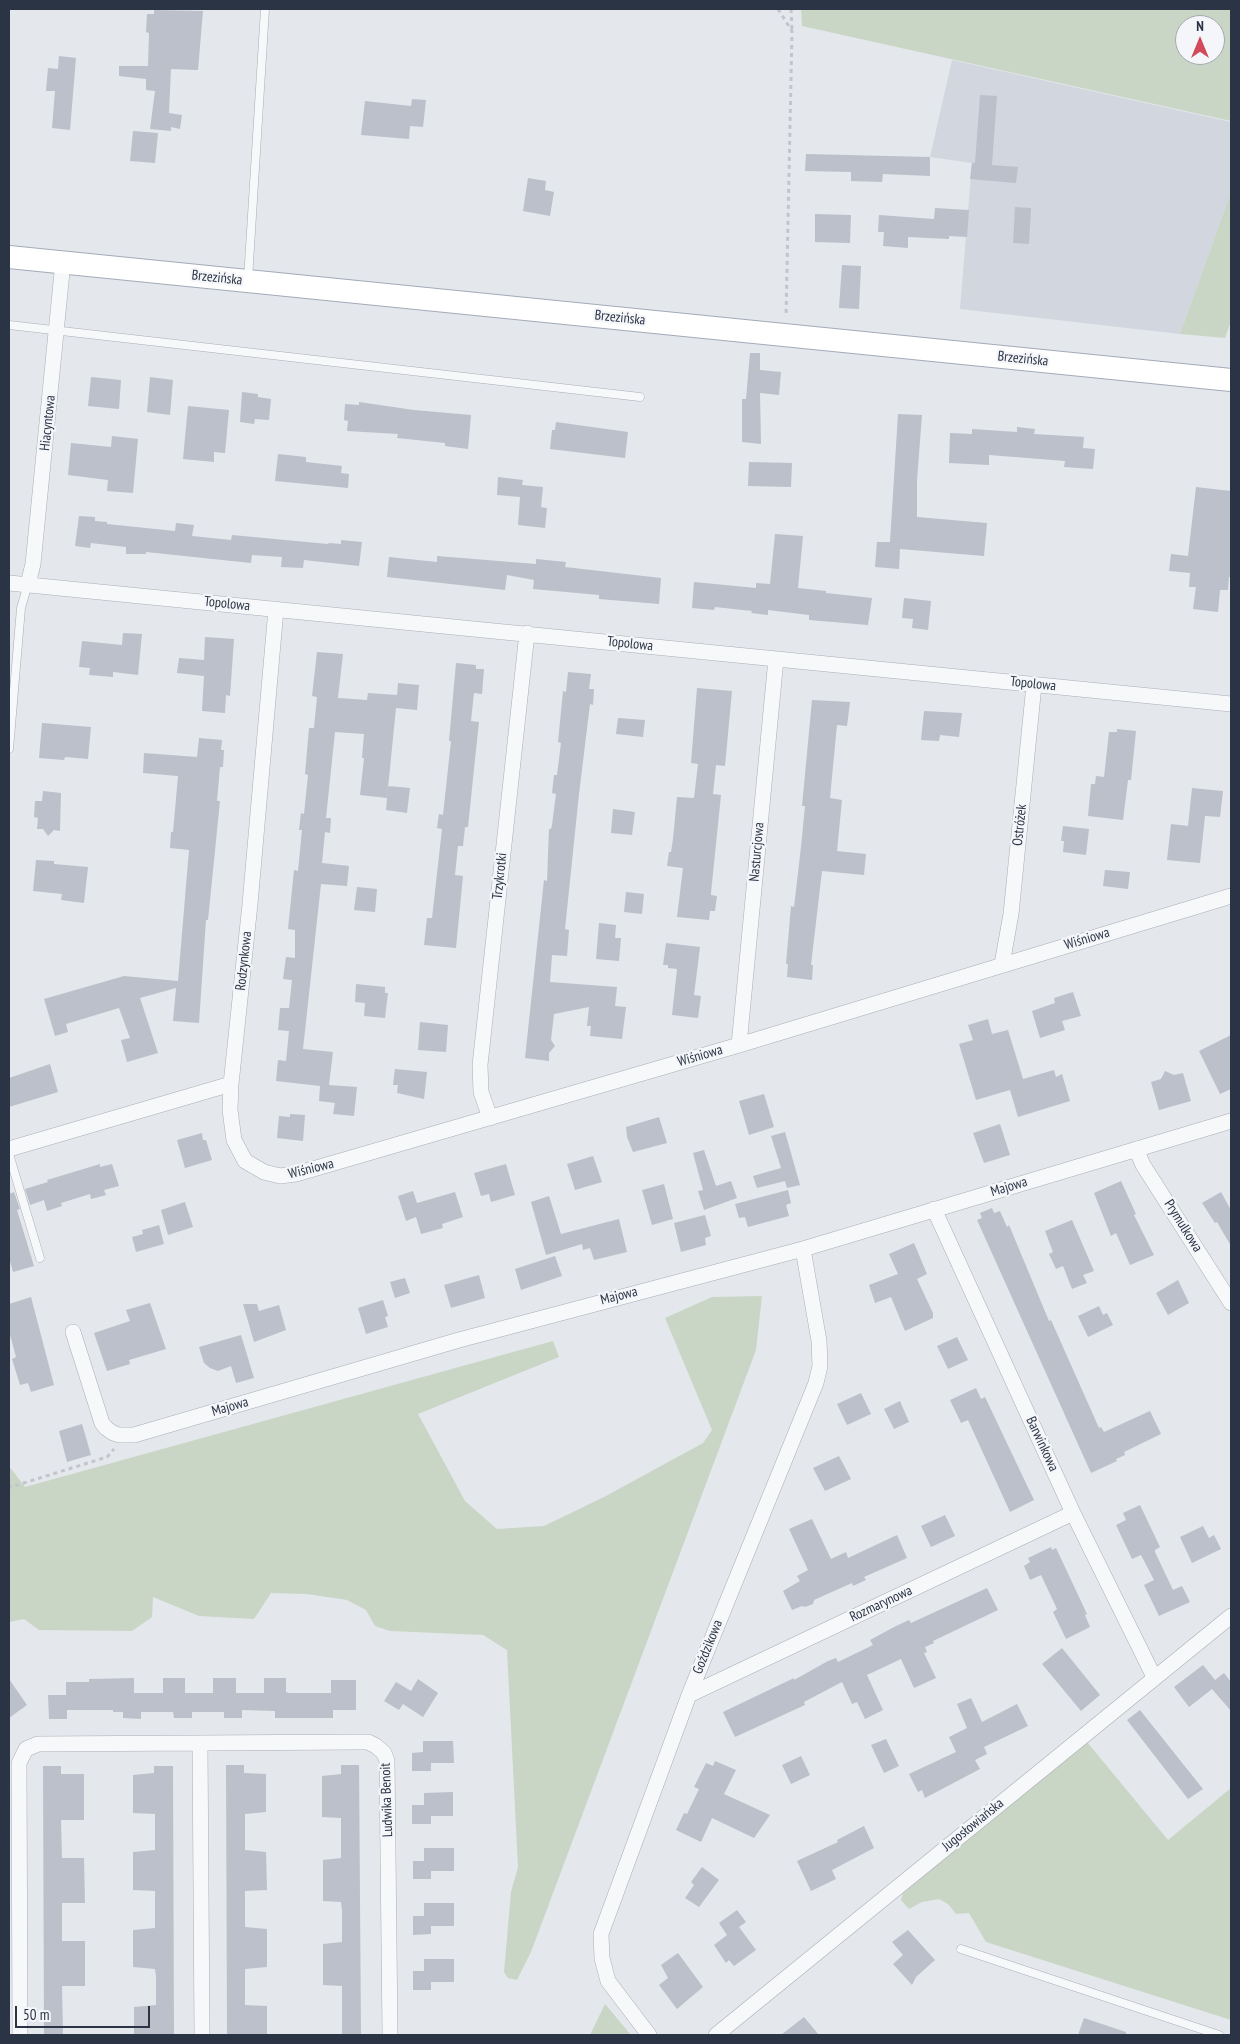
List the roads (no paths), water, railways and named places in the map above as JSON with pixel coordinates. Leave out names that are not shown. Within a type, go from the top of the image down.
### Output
[{"type":"main road","name":"Brzezińska","points":[[9,256],[1231,380]]},
{"type":"street","name":"Hiacyntowa","points":[[28,584],[33,564],[63,262]]},
{"type":"street","name":"Topolowa","points":[[9,583],[1231,704]]},
{"type":"street","name":"Rodzynkowa","points":[[230,1084],[250,904],[276,609]]},
{"type":"street","name":"Trzykrotki","points":[[490,1118],[482,1092],[480,1065],[527,633]]},
{"type":"street","name":"Nasturcjowa","points":[[739,1045],[776,659]]},
{"type":"street","name":"Ostróżek","points":[[1002,964],[1011,914],[1034,684]]},
{"type":"street","name":"Wiśniowa","points":[[230,1084],[231,1123],[234,1140],[245,1161],[254,1168],[280,1176],[296,1174],[739,1045],[1231,896]]},
{"type":"street","points":[[9,1149],[230,1084]]},
{"type":"street","name":"Majowa","points":[[73,1332],[102,1423],[113,1433],[134,1435],[586,1305],[803,1249],[1231,1121]]},
{"type":"street","name":"Prymulkowa","points":[[1136,1148],[1143,1164],[1231,1303]]},
{"type":"street","name":"Barwinkowa","points":[[934,1209],[1073,1513],[1154,1677]]},
{"type":"street","name":"Goździkowa","points":[[649,2035],[608,1981],[600,1940],[689,1694],[816,1383],[820,1366],[818,1341],[803,1249]]},
{"type":"street","name":"Rozmarynowa","points":[[689,1694],[1073,1513]]},
{"type":"street","name":"Jugosłowiańska","points":[[716,2035],[1231,1616]]},
{"type":"street","name":"Ludwika Benoit","points":[[20,2035],[19,1763],[26,1749],[38,1744],[360,1742],[368,1742],[376,1746],[384,1753],[388,1760],[390,2035]]},
{"type":"street","points":[[200,1744],[202,2035]]},
{"type":"lane","points":[[248,281],[265,9]]},
{"type":"lane","points":[[9,325],[640,397]]},
{"type":"lane","points":[[9,750],[21,608],[28,584]]},
{"type":"lane","points":[[9,1154],[40,1258]]},
{"type":"lane","points":[[961,1949],[1219,2035]]}]
